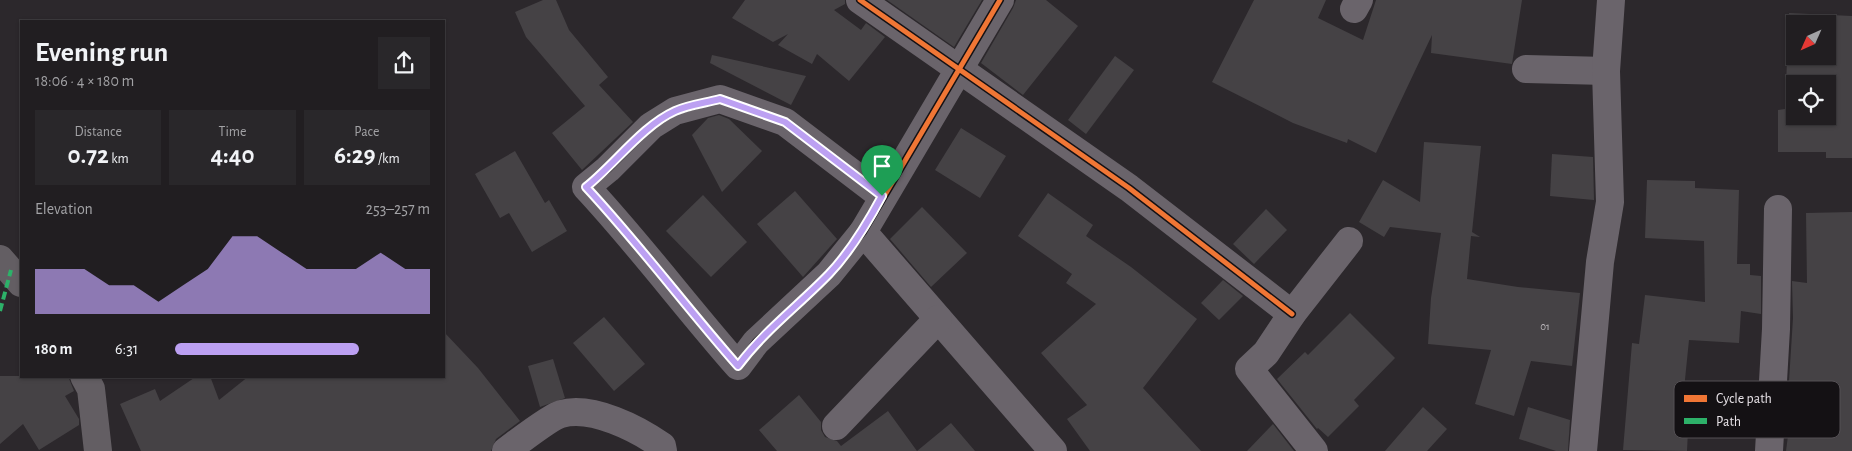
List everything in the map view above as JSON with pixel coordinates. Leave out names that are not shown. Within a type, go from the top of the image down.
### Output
[{"type":"street","points":[[860,0],[1129,188],[1292,314]]},
{"type":"street","points":[[882,196],[785,122],[720,99],[675,111],[651,126],[608,169],[586,187],[651,260],[696,319],[738,366],[756,342],[829,274],[863,232],[882,196],[1000,0]]},
{"type":"street","points":[[1583,451],[1600,262],[1610,202],[1606,71],[1611,0]]},
{"type":"street","points":[[1526,69],[1606,71]]},
{"type":"street","points":[[1773,381],[1776,329],[1778,209]]},
{"type":"street","points":[[863,232],[1047,449]]},
{"type":"street","points":[[1314,451],[1249,368],[1266,353],[1292,314],[1349,241]]},
{"type":"street","points":[[0,259],[20,282]]},
{"type":"street","points":[[836,426],[938,319]]},
{"type":"street","points":[[85,378],[91,389],[98,451]]},
{"type":"street","points":[[506,451],[561,414],[607,417],[632,428],[662,446],[663,451]]},
{"type":"street","points":[[1768,451],[1769,438]]},
{"type":"building","points":[[543,0],[556,0],[569,30],[608,77],[599,85],[633,122],[582,170],[552,133],[585,106],[526,37],[515,12]]},
{"type":"building","points":[[745,0],[845,0],[845,4],[834,10],[861,30],[866,23],[885,37],[849,81],[817,54],[812,64],[778,45],[788,34],[773,42],[732,18]]},
{"type":"building","points":[[887,0],[982,0],[954,47]]},
{"type":"building","points":[[1016,0],[1046,0],[1078,26],[1023,95],[981,63]]},
{"type":"building","points":[[1254,0],[1326,0],[1318,18],[1363,40],[1376,0],[1522,0],[1512,64],[1431,53],[1432,35],[1376,153],[1348,139],[1347,143],[1293,123],[1212,82]]},
{"type":"building","points":[[1789,13],[1831,15],[1789,15]]},
{"type":"building","points":[[1836,15],[1852,16],[1852,158],[1826,158],[1826,152],[1778,152],[1778,110],[1785,109],[1786,85],[1786,125],[1836,125],[1836,75],[1786,75],[1787,65],[1836,65]]},
{"type":"building","points":[[712,55],[806,76],[791,105],[710,63]]},
{"type":"building","points":[[1115,56],[1134,70],[1086,134],[1068,120]]},
{"type":"building","points":[[719,115],[729,119],[762,151],[722,192],[692,135],[708,118]]},
{"type":"building","points":[[961,128],[1006,156],[980,198],[935,170]]},
{"type":"building","points":[[1424,142],[1481,146],[1472,232],[1480,237],[1471,236],[1467,279],[1518,287],[1580,293],[1572,366],[1531,361],[1514,416],[1475,404],[1491,350],[1428,344],[1431,298],[1441,233],[1390,227],[1384,237],[1359,222],[1383,180],[1420,202]]},
{"type":"building","points":[[515,151],[545,203],[549,200],[567,231],[532,252],[509,213],[500,218],[475,174]]},
{"type":"building","points":[[1552,154],[1593,157],[1594,200],[1550,196]]},
{"type":"building","points":[[1647,180],[1695,181],[1695,188],[1739,190],[1737,264],[1750,264],[1750,275],[1761,276],[1761,314],[1741,311],[1739,343],[1689,340],[1685,381],[1674,381],[1674,438],[1688,438],[1687,451],[1623,450],[1632,343],[1639,344],[1645,295],[1705,302],[1704,241],[1645,238]]},
{"type":"building","points":[[795,191],[837,239],[803,277],[757,224]]},
{"type":"building","points":[[1048,193],[1093,225],[1086,236],[1131,267],[1197,319],[1143,388],[1201,451],[1090,451],[1067,419],[1087,405],[1041,353],[1096,304],[1066,283],[1072,274],[1018,236]]},
{"type":"building","points":[[703,195],[747,242],[711,277],[666,231]]},
{"type":"building","points":[[922,207],[967,253],[931,287],[890,239]]},
{"type":"building","points":[[1266,209],[1287,230],[1254,264],[1233,244]]},
{"type":"building","points":[[1852,212],[1852,451],[1786,451],[1788,438],[1840,438],[1840,381],[1789,381],[1793,318],[1792,281],[1807,283],[1806,213]]},
{"type":"building","points":[[1223,280],[1243,296],[1219,320],[1201,303]]},
{"type":"building","points":[[1350,313],[1395,358],[1354,400],[1359,406],[1328,437],[1317,429],[1277,379],[1305,352],[1308,355]]},
{"type":"building","points":[[604,317],[645,364],[614,391],[573,343]]},
{"type":"building","points":[[445,333],[478,368],[520,421],[496,439],[491,451],[141,451],[120,404],[155,389],[160,401],[194,378],[211,378],[219,400],[246,378],[445,378]]},
{"type":"building","points":[[553,359],[565,398],[540,407],[528,366]]},
{"type":"building","points":[[0,376],[69,378],[74,391],[65,396],[79,419],[79,425],[39,450],[23,424],[0,444]]},
{"type":"building","points":[[799,395],[821,422],[821,430],[825,437],[837,441],[841,446],[888,411],[917,451],[777,451],[759,430]]},
{"type":"building","points":[[1423,407],[1447,429],[1427,451],[1385,451]]},
{"type":"building","points":[[1528,407],[1570,420],[1568,451],[1556,451],[1519,439]]},
{"type":"building","points":[[951,423],[975,451],[917,451]]},
{"type":"building","points":[[1273,424],[1294,451],[1247,451]]},
{"type":"marked path","points":[[0,311],[11,270]]},
{"type":"cycle path","points":[[860,0],[1129,188],[1292,314]]},
{"type":"cycle path","points":[[882,196],[785,122],[720,99],[675,111],[651,126],[608,169],[586,187],[738,366],[756,342],[829,274],[863,232],[1000,0]]},
{"type":"route","points":[[720,99],[785,122],[882,196],[863,232],[829,274],[756,342],[738,366],[696,319],[651,260],[586,187],[608,169],[651,126],[675,111],[720,99]]}]
